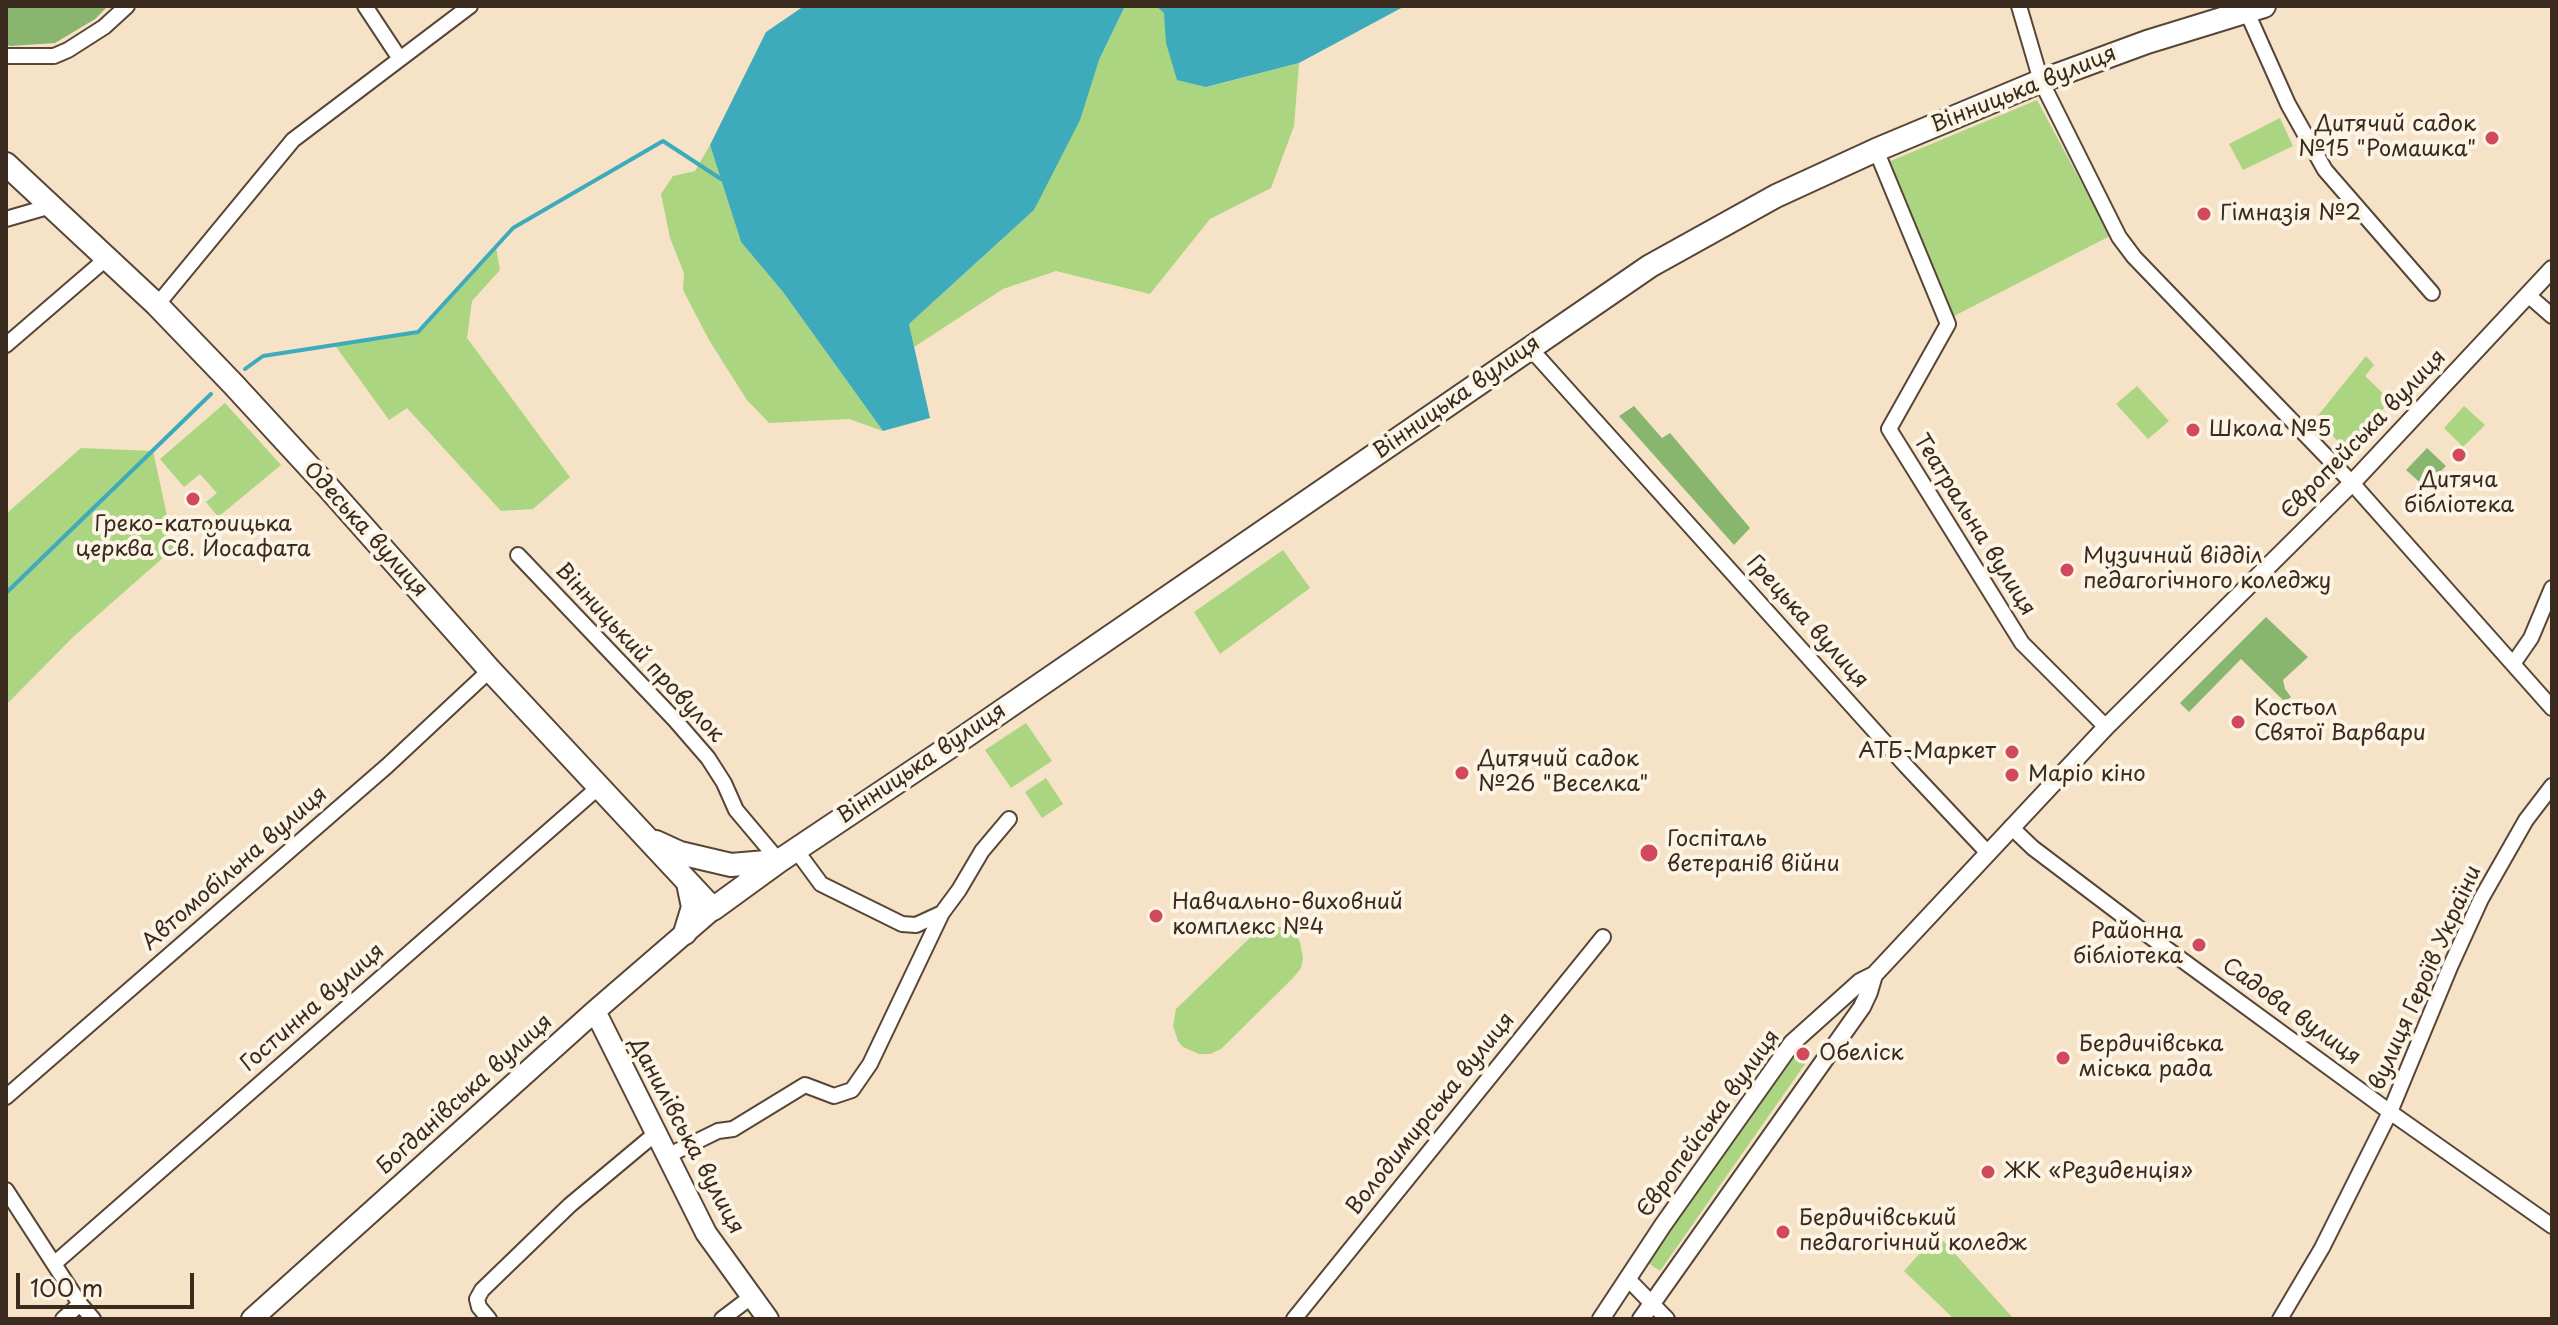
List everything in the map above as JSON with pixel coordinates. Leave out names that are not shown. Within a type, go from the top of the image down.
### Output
[{"type":"main road","name":"Вінницька вулиця","points":[[721,903],[1650,266],[1776,196],[1876,150],[2041,81],[2147,42],[2255,8]]},
{"type":"main road","name":"Одеська вулиця","points":[[6,164],[157,305],[326,485],[490,670],[688,882],[721,903]]},
{"type":"main road","points":[[647,837],[680,853],[731,865],[788,855]]},
{"type":"main road","points":[[704,860],[728,873],[734,883],[721,903]]},
{"type":"main road","points":[[685,933],[693,907],[688,882]]},
{"type":"main road","name":"Богданівська вулиця","points":[[252,1319],[595,1011],[721,903]]},
{"type":"main road","name":"Данилівська вулиця","points":[[595,1011],[706,1233],[768,1319]]},
{"type":"street","points":[[6,56],[54,56],[104,27],[127,6]]},
{"type":"street","points":[[365,6],[400,59]]},
{"type":"street","points":[[157,305],[293,140],[470,6]]},
{"type":"street","points":[[2019,6],[2041,81],[2119,237],[2134,257],[2352,483],[2552,708]]},
{"type":"street","points":[[2255,8],[2288,104],[2325,170],[2432,293]]},
{"type":"street","name":"Театральна вулиця","points":[[1876,150],[1948,324],[1889,429],[2022,643],[2106,727]]},
{"type":"street","points":[[6,219],[51,206]]},
{"type":"street","points":[[6,345],[107,258]]},
{"type":"street","name":"Європейська вулиця","points":[[1601,1319],[1663,1225],[1792,1043],[1860,982],[1874,975],[2106,727],[2352,483],[2552,269]]},
{"type":"street","points":[[2528,295],[2552,316]]},
{"type":"street","name":"Грецька вулиця","points":[[1529,347],[1987,852]]},
{"type":"street","name":"Вінницький провулок","points":[[518,555],[708,758],[736,810],[821,884],[902,924],[916,925],[942,913]]},
{"type":"street","points":[[2513,664],[2531,638],[2552,588]]},
{"type":"street","name":"Автомобільна вулиця","points":[[6,1097],[387,766],[490,670]]},
{"type":"street","name":"Гостинна вулиця","points":[[55,1263],[600,786]]},
{"type":"street","name":"вулиця Героїв України","points":[[2280,1319],[2322,1248],[2390,1112],[2481,899],[2526,820],[2552,786]]},
{"type":"street","points":[[667,1156],[718,1131],[733,1129],[805,1085],[834,1096],[852,1090],[870,1064],[942,913],[982,851],[1009,819]]},
{"type":"street","name":"Садова вулиця","points":[[2011,827],[2033,848],[2156,941],[2552,1226]]},
{"type":"street","name":"Володимирська вулиця","points":[[1294,1319],[1603,937]]},
{"type":"street","name":"Європейська вулиця","points":[[1641,1319],[1862,1007],[1874,975]]},
{"type":"street","points":[[489,1319],[479,1307],[477,1299],[482,1290],[570,1205],[655,1134]]},
{"type":"street","points":[[6,1190],[93,1319]]},
{"type":"street","points":[[1627,1278],[1667,1319]]},
{"type":"street","points":[[722,1319],[751,1297]]},
{"type":"street","points":[[63,1319],[80,1304]]},
{"type":"green space","points":[[6,6],[108,6],[95,19],[55,43],[11,46],[6,45]]},
{"type":"green space","points":[[1125,6],[1156,6],[1164,13],[1207,87],[1299,63],[1294,126],[1271,188],[1210,219],[1150,294],[1056,271],[1003,289],[914,347],[909,324],[1034,210]]},
{"type":"green space","points":[[2037,100],[2110,236],[1954,316],[1888,162]]},
{"type":"green space","points":[[2280,118],[2293,146],[2243,170],[2229,144]]},
{"type":"green space","points":[[710,145],[741,242],[783,292],[883,431],[849,419],[769,423],[747,400],[709,340],[683,290],[684,273],[670,238],[661,194],[673,176],[695,171]]},
{"type":"green space","points":[[496,247],[500,270],[472,301],[467,338],[570,477],[533,509],[501,511],[407,408],[389,420],[334,344],[418,331]]},
{"type":"green space","points":[[2366,356],[2374,365],[2365,376],[2391,401],[2345,449],[2316,418]]},
{"type":"green space","points":[[2137,386],[2169,421],[2148,439],[2116,404]]},
{"type":"green space","points":[[225,403],[281,465],[218,517],[206,502],[217,493],[200,474],[184,487],[160,459]]},
{"type":"green space","points":[[1634,406],[1662,438],[1670,433],[1750,528],[1734,545],[1619,416]]},
{"type":"green space","points":[[2464,406],[2485,425],[2463,447],[2444,428]]},
{"type":"green space","points":[[81,448],[153,451],[174,548],[73,637],[6,705],[6,514]]},
{"type":"green space","points":[[2427,448],[2446,466],[2425,487],[2406,470]]},
{"type":"green space","points":[[1283,550],[1310,588],[1220,654],[1194,612]]},
{"type":"green space","points":[[2266,617],[2308,657],[2283,680],[2291,697],[2285,702],[2241,659],[2189,712],[2180,703]]},
{"type":"green space","points":[[1026,723],[1052,761],[1011,788],[985,750]]},
{"type":"green space","points":[[1046,778],[1063,804],[1042,818],[1025,792]]},
{"type":"green space","points":[[1272,926],[1294,933],[1300,942],[1301,968],[1221,1049],[1210,1054],[1199,1054],[1183,1047],[1173,1026],[1176,1009],[1255,933]]},
{"type":"green space","points":[[1792,1053],[1805,1064],[1660,1271],[1645,1261]]},
{"type":"green space","points":[[1937,1234],[2014,1319],[1954,1319],[1904,1271]]},
{"type":"water","points":[[804,6],[1125,6],[1099,60],[1080,120],[1034,210],[909,324],[930,418],[883,431],[783,292],[741,242],[710,145],[766,32]]},
{"type":"water","points":[[1156,6],[1405,6],[1299,63],[1206,87],[1177,80],[1166,43],[1164,13]]},
{"type":"waterway","points":[[245,369],[263,356],[418,332],[513,228],[663,141],[721,179]]},
{"type":"waterway","points":[[6,593],[211,394]]},
{"type":"place","name":"Дитячий садок №15 \"Ромашка\"","points":[[2492,138]]},
{"type":"place","name":"Гімназія №2","points":[[2204,214]]},
{"type":"place","name":"Школа №5","points":[[2193,430]]},
{"type":"place","name":"Дитяча бібліотека","points":[[2459,455]]},
{"type":"place","name":"Греко-каторицька церква Св. Йосафата","points":[[193,499]]},
{"type":"place","name":"Музичний відділ педагогічного коледжу","points":[[2067,570]]},
{"type":"place","name":"Костьол Святої Варвари","points":[[2238,722]]},
{"type":"place","name":"АТБ-Маркет","points":[[2012,752]]},
{"type":"place","name":"Дитячий садок №26 \"Веселка\"","points":[[1462,773]]},
{"type":"place","name":"Маріо кіно","points":[[2012,775]]},
{"type":"place","name":"Госпіталь ветеранів війни","points":[[1649,853]]},
{"type":"place","name":"Навчально-виховний комплекс №4","points":[[1156,916]]},
{"type":"place","name":"Районна бібліотека","points":[[2199,945]]},
{"type":"place","name":"Обеліск","points":[[1803,1054]]},
{"type":"place","name":"Бердичівська міська рада","points":[[2063,1058]]},
{"type":"place","name":"ЖК «Резиденція»","points":[[1988,1172]]},
{"type":"place","name":"Бердичівський педагогічний коледж","points":[[1783,1232]]}]
